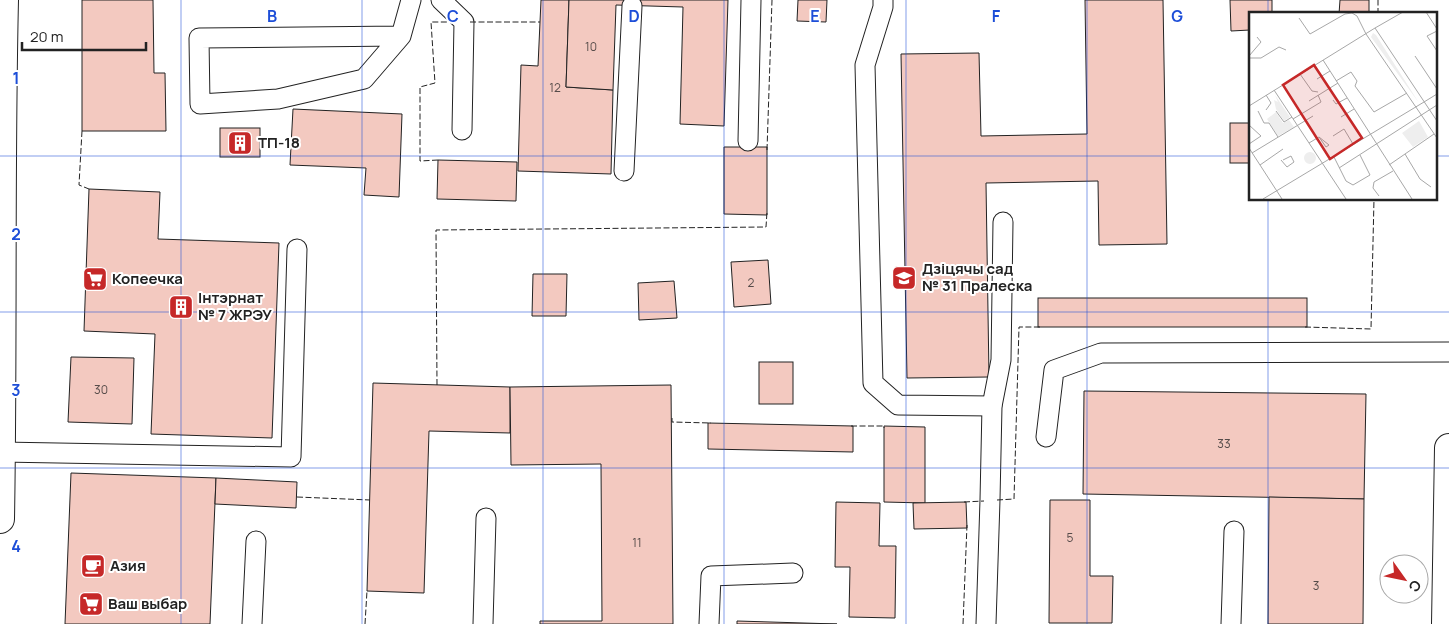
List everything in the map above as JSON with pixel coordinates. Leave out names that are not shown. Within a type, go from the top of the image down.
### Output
[{"type":"main road","points":[[0,519],[1,66],[4,0]]},
{"type":"main road","points":[[1446,624],[1449,448]]},
{"type":"lane","points":[[401,36],[199,38],[200,104],[278,99],[364,79],[401,36],[411,0]]},
{"type":"lane","points":[[441,0],[464,22],[462,130]]},
{"type":"lane","points":[[748,141],[751,0]]},
{"type":"lane","points":[[883,0],[883,7],[865,66],[873,383],[898,405],[992,406]]},
{"type":"lane","points":[[624,171],[632,6]]},
{"type":"lane","points":[[986,624],[992,406],[1001,360],[1003,222]]},
{"type":"lane","points":[[1,452],[291,457],[297,249]]},
{"type":"lane","points":[[1046,437],[1054,370],[1101,353],[1449,352]]},
{"type":"lane","points":[[483,624],[486,518]]},
{"type":"lane","points":[[1231,624],[1234,531]]},
{"type":"lane","points":[[252,624],[256,541]]},
{"type":"lane","points":[[709,624],[712,576],[793,573]]},
{"type":"building","points":[[82,0],[153,0],[154,73],[165,73],[166,131],[82,131]]},
{"type":"building","points":[[541,0],[569,0],[566,87],[613,90],[611,174],[518,171],[521,65],[538,66]]},
{"type":"building","points":[[569,0],[728,0],[724,126],[680,124],[683,7],[616,5],[613,90],[566,87]]},
{"type":"building","points":[[798,0],[827,0],[826,22],[797,21]]},
{"type":"building","points":[[1085,0],[1163,0],[1167,244],[1099,245],[1098,181],[986,183],[989,377],[907,378],[901,54],[979,53],[981,136],[1087,134]]},
{"type":"building","points":[[1230,0],[1272,0],[1272,12],[1249,12],[1249,30],[1231,31]]},
{"type":"building","points":[[1340,0],[1369,0],[1369,12],[1339,12]]},
{"type":"building","points":[[293,109],[402,114],[399,197],[364,195],[366,168],[290,165]]},
{"type":"building","points":[[1230,123],[1249,123],[1249,163],[1230,163]]},
{"type":"building","name":"ТП-18","points":[[220,128],[260,128],[260,157],[220,157]]},
{"type":"building","points":[[724,147],[767,147],[767,215],[724,214]]},
{"type":"building","points":[[438,160],[517,162],[516,201],[437,199]]},
{"type":"building","name":"Інтэрнат № 7 ЖРЭУ","points":[[89,189],[160,192],[158,239],[279,243],[272,438],[151,434],[155,334],[84,331]]},
{"type":"building","points":[[768,260],[771,304],[734,307],[731,262]]},
{"type":"building","points":[[533,274],[567,274],[566,316],[532,316]]},
{"type":"building","points":[[674,281],[677,318],[639,320],[638,283]]},
{"type":"building","points":[[1038,298],[1307,298],[1307,327],[1038,327]]},
{"type":"building","points":[[71,357],[134,358],[132,424],[68,422]]},
{"type":"building","points":[[759,362],[793,362],[793,404],[759,404]]},
{"type":"building","points":[[373,383],[510,387],[510,433],[429,431],[424,593],[367,591]]},
{"type":"building","points":[[671,385],[673,624],[540,624],[540,621],[602,621],[601,464],[511,465],[510,387]]},
{"type":"building","points":[[1084,391],[1366,394],[1364,499],[1083,494]]},
{"type":"building","points":[[708,423],[853,426],[853,452],[708,449]]},
{"type":"building","points":[[884,426],[925,427],[925,503],[884,502]]},
{"type":"building","points":[[71,473],[216,478],[210,624],[65,624]]},
{"type":"building","points":[[216,478],[297,482],[296,508],[215,504]]},
{"type":"building","points":[[1269,497],[1364,499],[1363,624],[1268,624]]},
{"type":"building","points":[[1050,500],[1090,500],[1090,576],[1113,576],[1112,623],[1049,623]]},
{"type":"building","points":[[836,502],[880,503],[879,546],[896,546],[895,618],[849,617],[850,567],[835,567]]},
{"type":"building","points":[[966,502],[967,528],[914,529],[913,503]]},
{"type":"building","points":[[737,621],[837,624],[737,624]]},
{"type":"fence","points":[[767,150],[772,0]]},
{"type":"fence","points":[[1378,0],[1378,12]]},
{"type":"fence","points":[[438,160],[420,161],[420,87],[435,83],[431,22],[455,22]]},
{"type":"fence","points":[[470,22],[540,22]]},
{"type":"fence","points":[[82,131],[79,185],[89,189]]},
{"type":"fence","points":[[1305,327],[1371,329],[1374,200]]},
{"type":"fence","points":[[437,385],[436,230],[766,227],[767,212]]},
{"type":"fence","points":[[997,500],[1014,499],[1019,327],[1040,327]]},
{"type":"fence","points":[[672,418],[672,422],[711,423]]},
{"type":"fence","points":[[851,426],[884,426],[884,428]]},
{"type":"fence","points":[[297,497],[370,500]]},
{"type":"fence","points":[[964,502],[984,501]]},
{"type":"fence","points":[[963,624],[967,525]]},
{"type":"fence","points":[[365,624],[367,591]]},
{"type":"place","name":"ТП-18","points":[[240,143]]},
{"type":"place","name":"Дзіцячы сад № 31 Пралеска","points":[[904,278]]},
{"type":"place","name":"Копеечка","points":[[95,279]]},
{"type":"place","name":"Інтэрнат № 7 ЖРЭУ","points":[[181,307]]},
{"type":"place","name":"Азия","points":[[93,566]]},
{"type":"place","name":"Ваш выбар","points":[[91,604]]}]
